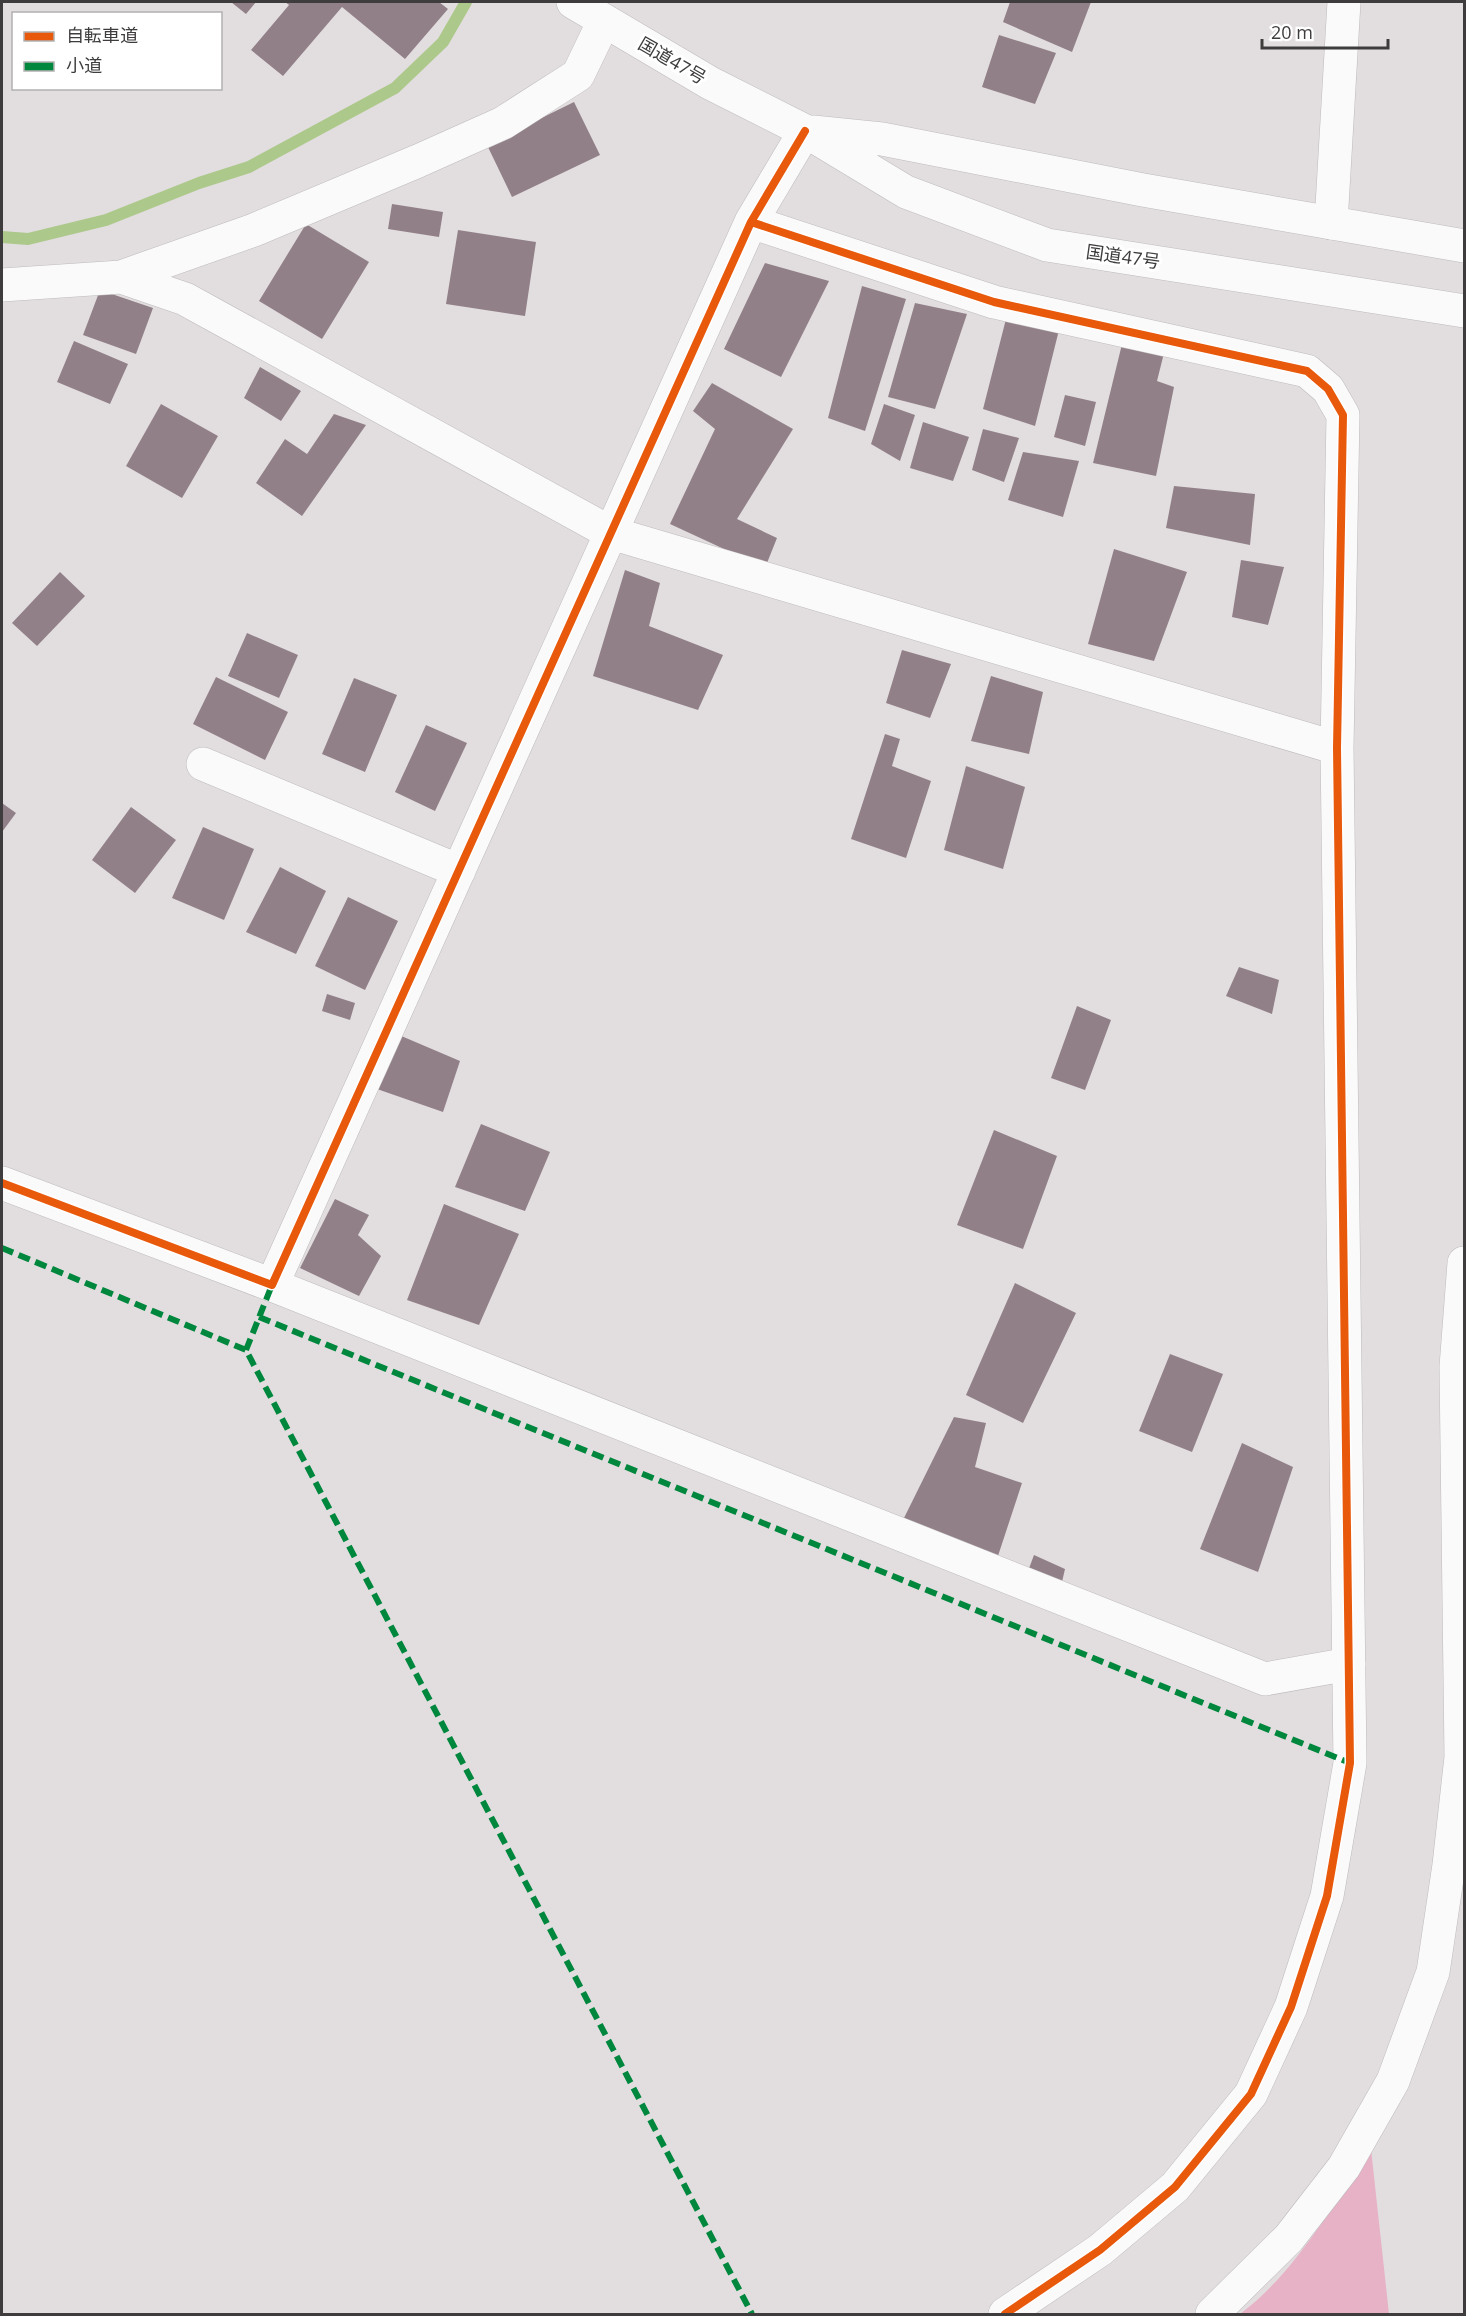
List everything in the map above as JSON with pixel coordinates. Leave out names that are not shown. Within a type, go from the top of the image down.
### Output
[{"type":"main road","name":"国道47号","points":[[573,2],[710,83],[806,131],[906,192],[1047,245],[1464,311]]},
{"type":"main road","points":[[1331,223],[1344,2]]},
{"type":"main road","points":[[2,285],[121,277],[254,230],[503,123],[578,75],[604,21]]},
{"type":"main road","name":"国道47号","points":[[806,131],[882,139],[1143,190],[1464,246]]},
{"type":"main road","points":[[272,1285],[752,222],[806,131]]},
{"type":"main road","points":[[752,222],[994,302],[1307,371],[1328,389],[1343,415],[1337,748],[1350,1763],[1328,1896],[1291,2007],[1251,2094],[1175,2187],[1100,2250],[1005,2314]]},
{"type":"main road","points":[[121,277],[185,299],[611,533],[1337,748]]},
{"type":"main road","points":[[1387,300],[1464,330]]},
{"type":"main road","points":[[203,764],[459,871]]},
{"type":"main road","points":[[2,1183],[272,1285],[1265,1679],[1349,1664]]},
{"type":"main road","points":[[1212,2314],[1289,2238],[1344,2167],[1393,2081],[1433,1972],[1449,1865],[1461,1757],[1456,1366],[1464,1263]]},
{"type":"shaded area","points":[[1371,2149],[1389,2314],[1240,2314],[1279,2279],[1296,2258]]},
{"type":"building","points":[[231,2],[256,2],[246,14]]},
{"type":"building","points":[[285,2],[439,2],[448,9],[405,59],[342,7],[283,76],[251,50],[289,5]]},
{"type":"building","points":[[1010,2],[1091,2],[1072,52],[1003,22]]},
{"type":"building","points":[[999,35],[1056,53],[1035,104],[982,87]]},
{"type":"building","points":[[574,102],[600,155],[512,197],[487,145]]},
{"type":"building","points":[[392,204],[443,212],[439,237],[388,229]]},
{"type":"building","points":[[306,224],[369,262],[322,339],[259,301]]},
{"type":"building","points":[[458,230],[536,242],[525,316],[446,304]]},
{"type":"building","points":[[765,263],[829,281],[781,377],[724,349]]},
{"type":"building","points":[[862,286],[906,299],[865,431],[828,418]]},
{"type":"building","points":[[100,290],[153,308],[136,354],[83,335]]},
{"type":"building","points":[[915,303],[967,314],[935,409],[888,397]]},
{"type":"building","points":[[1006,319],[1059,330],[1035,426],[983,409]]},
{"type":"building","points":[[74,341],[128,364],[110,404],[57,382]]},
{"type":"building","points":[[1122,344],[1164,353],[1157,381],[1174,387],[1156,476],[1093,463]]},
{"type":"building","points":[[260,367],[301,391],[281,421],[244,398]]},
{"type":"building","points":[[712,383],[793,429],[737,519],[777,538],[765,568],[670,524],[715,429],[693,411]]},
{"type":"building","points":[[1065,395],[1096,402],[1085,446],[1054,437]]},
{"type":"building","points":[[161,404],[218,436],[182,498],[126,466]]},
{"type":"building","points":[[884,404],[915,415],[900,461],[871,444]]},
{"type":"building","points":[[334,414],[366,425],[302,516],[256,483],[285,439],[307,454]]},
{"type":"building","points":[[923,422],[969,437],[953,481],[910,468]]},
{"type":"building","points":[[983,429],[1019,438],[1004,482],[972,470]]},
{"type":"building","points":[[1023,452],[1079,461],[1063,517],[1008,500]]},
{"type":"building","points":[[1174,486],[1255,494],[1250,545],[1166,528]]},
{"type":"building","points":[[1114,549],[1187,572],[1154,661],[1088,644]]},
{"type":"building","points":[[1241,560],[1284,567],[1268,625],[1232,617]]},
{"type":"building","points":[[625,570],[660,583],[649,626],[723,655],[698,710],[593,676]]},
{"type":"building","points":[[60,572],[85,596],[37,646],[12,623]]},
{"type":"building","points":[[247,633],[298,655],[279,698],[228,676]]},
{"type":"building","points":[[902,650],[951,664],[930,718],[886,703]]},
{"type":"building","points":[[991,676],[1043,692],[1029,754],[971,741]]},
{"type":"building","points":[[216,677],[288,712],[265,760],[193,724]]},
{"type":"building","points":[[354,678],[397,695],[365,772],[322,754]]},
{"type":"building","points":[[426,725],[467,743],[435,811],[395,792]]},
{"type":"building","points":[[885,734],[900,739],[892,766],[931,781],[906,858],[851,839]]},
{"type":"building","points":[[966,766],[1025,787],[1003,869],[944,850]]},
{"type":"building","points":[[2,803],[16,813],[2,832]]},
{"type":"building","points":[[131,807],[176,840],[135,893],[92,860]]},
{"type":"building","points":[[203,827],[254,849],[224,920],[172,898]]},
{"type":"building","points":[[280,867],[326,891],[296,954],[246,932]]},
{"type":"building","points":[[348,897],[398,921],[365,990],[315,966]]},
{"type":"building","points":[[1239,967],[1279,980],[1272,1014],[1226,996]]},
{"type":"building","points":[[327,994],[355,1003],[350,1020],[322,1011]]},
{"type":"building","points":[[1077,1006],[1111,1020],[1085,1090],[1051,1078]]},
{"type":"building","points":[[399,1035],[460,1061],[443,1112],[377,1089]]},
{"type":"building","points":[[481,1124],[550,1152],[525,1211],[455,1187]]},
{"type":"building","points":[[994,1130],[1057,1156],[1023,1249],[957,1225]]},
{"type":"building","points":[[335,1199],[369,1215],[358,1235],[381,1256],[359,1296],[300,1268]]},
{"type":"building","points":[[444,1204],[519,1234],[479,1325],[407,1300]]},
{"type":"building","points":[[1015,1283],[1076,1313],[1023,1423],[966,1395]]},
{"type":"building","points":[[1170,1354],[1223,1374],[1192,1452],[1139,1431]]},
{"type":"building","points":[[954,1417],[986,1423],[975,1467],[1022,1483],[996,1562],[903,1520]]},
{"type":"building","points":[[1242,1443],[1293,1467],[1258,1572],[1200,1549]]},
{"type":"building","points":[[1034,1555],[1065,1569],[1062,1582],[1028,1571]]},
{"type":"waterway","points":[[2,237],[28,239],[106,220],[199,183],[249,167],[395,88],[443,42],[466,2]]},
{"type":"marked path","points":[[2,1248],[246,1350],[752,2314]]},
{"type":"marked path","points":[[246,1350],[272,1285]]},
{"type":"marked path","points":[[259,1317],[1350,1763]]},
{"type":"cycle path","points":[[2,1183],[272,1285],[751,222],[805,131]]},
{"type":"cycle path","points":[[751,222],[994,302],[1307,371],[1328,389],[1343,415],[1337,748],[1350,1763],[1327,1896],[1291,2007],[1251,2094],[1175,2187],[1100,2250],[1005,2314]]}]
